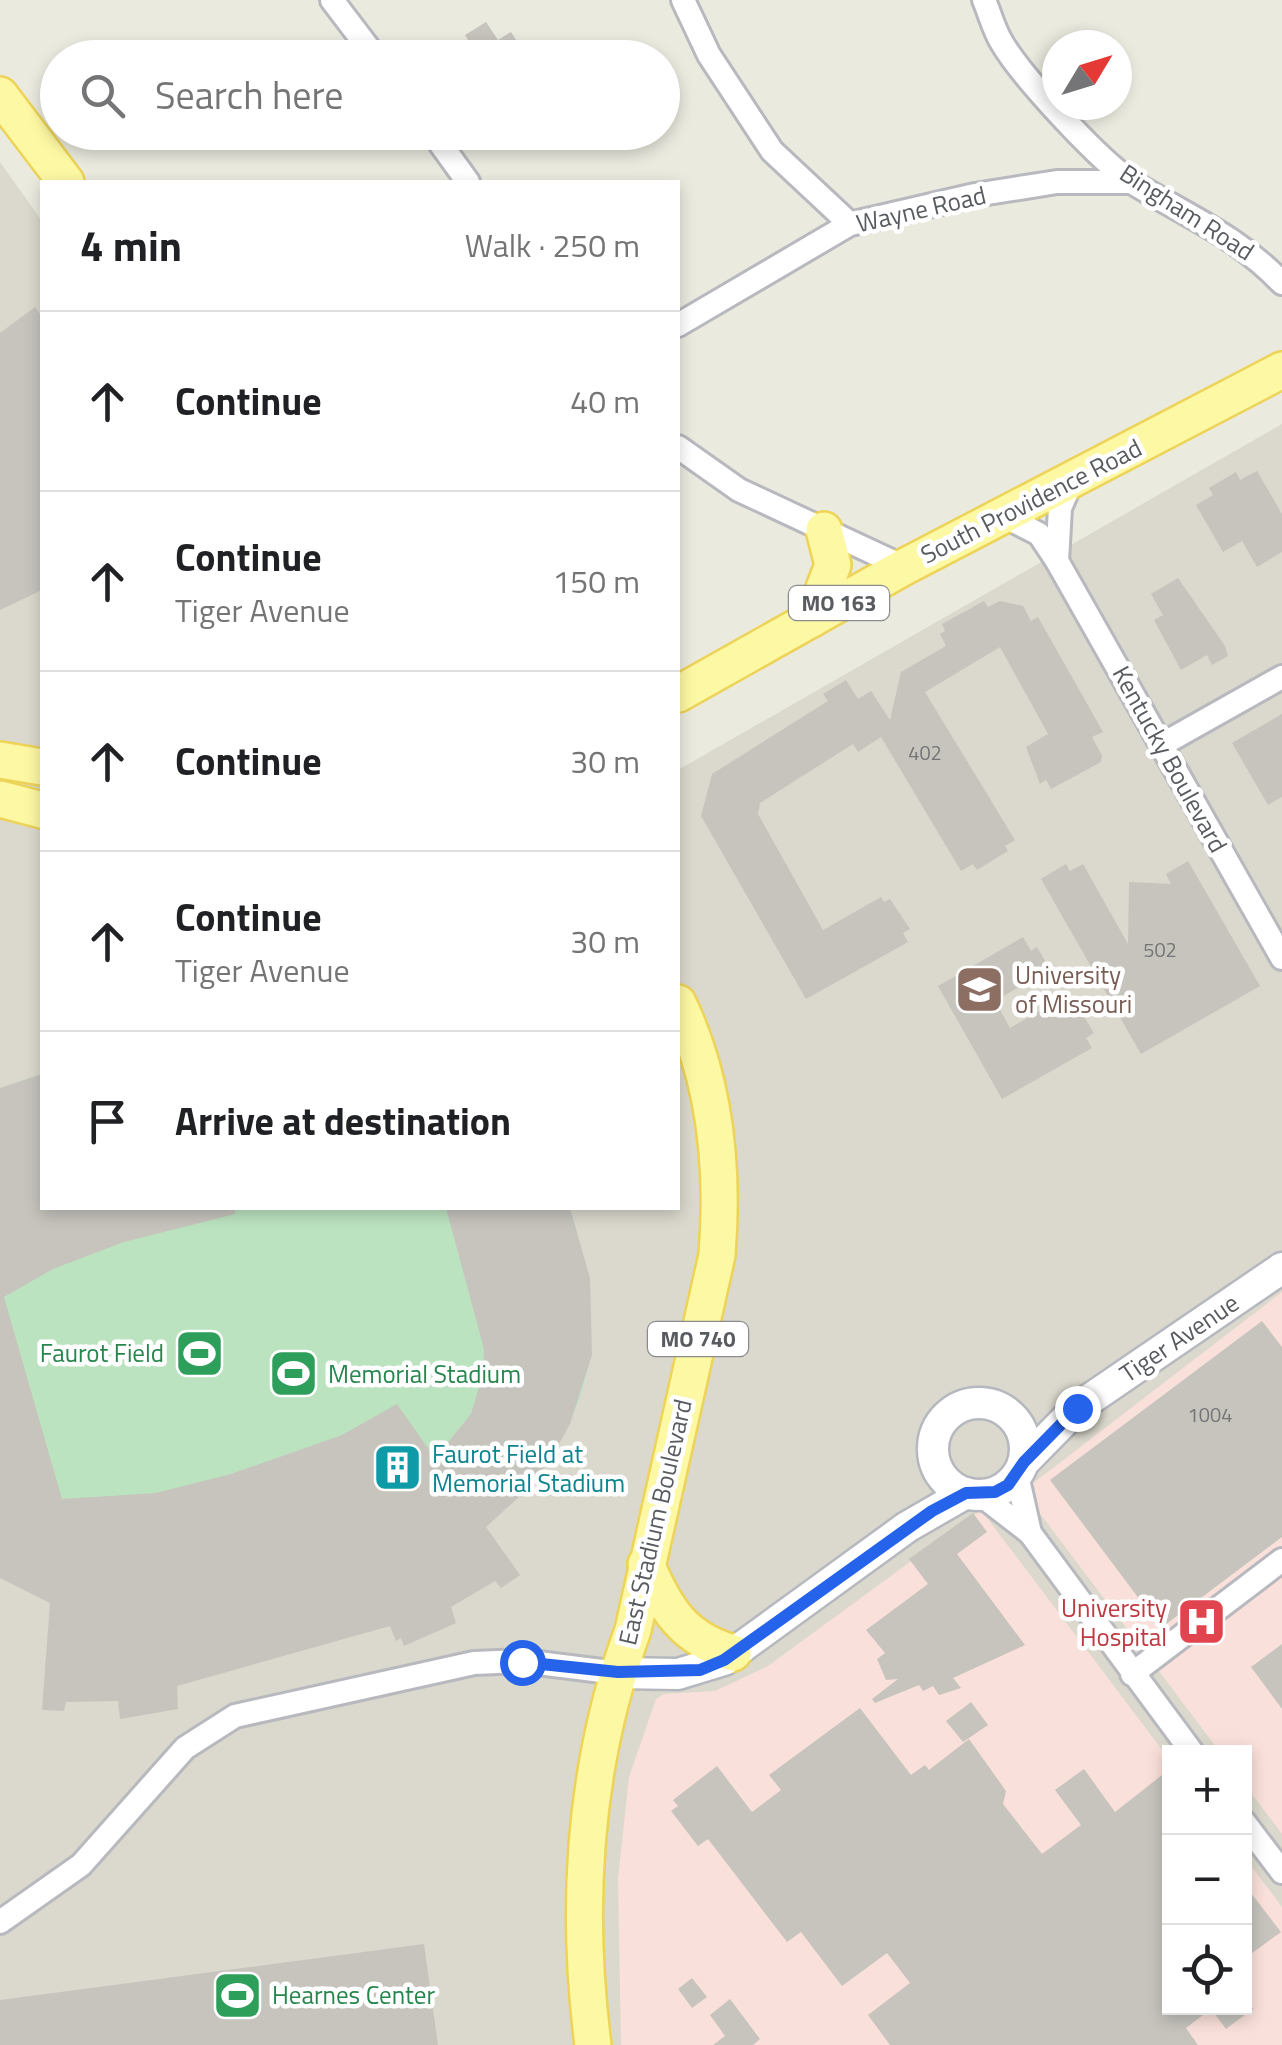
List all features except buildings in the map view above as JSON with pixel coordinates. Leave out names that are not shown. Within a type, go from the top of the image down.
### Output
[{"type":"main road","points":[[0,95],[40,148]]},
{"type":"main road","points":[[42,150],[64,180]]},
{"type":"main road","name":"South Providence Road","points":[[680,692],[904,567],[1282,370]]},
{"type":"main road","points":[[812,618],[833,564],[824,530]]},
{"type":"main road","points":[[0,760],[40,767]]},
{"type":"main road","points":[[0,798],[40,795]]},
{"type":"main road","points":[[0,798],[40,809]]},
{"type":"main road","name":"East Stadium Boulevard","points":[[593,2045],[584,1947],[584,1856],[594,1775],[618,1672],[634,1630],[717,1255],[720,1220],[711,1100],[680,1009]]},
{"type":"main road","points":[[646,1564],[680,1626],[707,1646],[733,1653]]},
{"type":"street","points":[[332,0],[362,40]]},
{"type":"street","points":[[683,0],[709,55],[772,151],[850,224]]},
{"type":"street","name":"Bingham Road","points":[[984,0],[1002,43],[1046,100],[1131,182],[1204,220],[1260,260],[1282,283]]},
{"type":"street","points":[[445,150],[467,180]]},
{"type":"street","name":"Wayne Road","points":[[680,325],[850,224],[975,194],[1057,182],[1131,182]]},
{"type":"street","points":[[680,448],[739,490],[904,567]]},
{"type":"street","points":[[1057,561],[1060,508],[1072,480]]},
{"type":"street","name":"Kentucky Boulevard","points":[[1004,516],[1039,534],[1057,561],[1282,958]]},
{"type":"street","points":[[1163,744],[1282,677]]},
{"type":"street","name":"Tiger Avenue","points":[[1020,1468],[1077,1408],[1282,1268]]},
{"type":"street","points":[[907,1527],[936,1464],[936,1435],[954,1410],[985,1403],[1013,1417],[1025,1446],[1020,1468],[1030,1533]]},
{"type":"street","name":"Tiger Avenue","points":[[1013,1417],[1077,1408]]},
{"type":"street","points":[[936,1464],[953,1486],[974,1494],[1030,1533],[1187,1745]]},
{"type":"street","points":[[0,1922],[82,1865],[185,1748],[234,1716],[474,1663],[522,1662],[678,1674],[700,1670],[733,1653],[907,1527],[974,1494],[995,1492],[1020,1468]]},
{"type":"street","points":[[1132,1674],[1282,1560]]},
{"type":"street","points":[[1252,1833],[1282,1872]]},
{"type":"shaded area","name":"University of Missouri","points":[[0,162],[40,218],[40,1210],[680,1210],[680,769],[1282,424],[1282,2045],[0,2045]]},
{"type":"shaded area","name":"University Hospital","points":[[1282,1292],[1282,1834],[1252,1794],[1252,1745],[1215,1745],[1023,1491]]},
{"type":"shaded area","points":[[981,1510],[1162,1750],[1162,2015],[1252,2015],[1252,1867],[1282,1907],[1282,2045],[621,2045],[618,1879],[629,1777],[656,1699],[664,1694],[715,1691],[768,1666]]},
{"type":"green space","name":"Memorial Stadium","points":[[40,1075],[40,1210],[571,1210],[590,1303],[591,1345],[584,1384],[570,1421],[549,1457],[484,1529],[50,1603],[1,1578],[0,1088]]},
{"type":"place","name":"University of Missouri","points":[[980,989]]},
{"type":"place","name":"Faurot Field","points":[[199,1353]]},
{"type":"place","name":"Memorial Stadium","points":[[293,1374]]},
{"type":"place","name":"Faurot Field at Memorial Stadium","points":[[397,1468]]},
{"type":"place","name":"University Hospital","points":[[1202,1622]]},
{"type":"place","name":"Hearnes Center","points":[[237,1995]]},
{"type":"route","points":[[522,1662],[678,1674],[724,1660],[932,1511],[966,1493],[981,1495],[1008,1485],[1024,1462],[1077,1408]]}]
